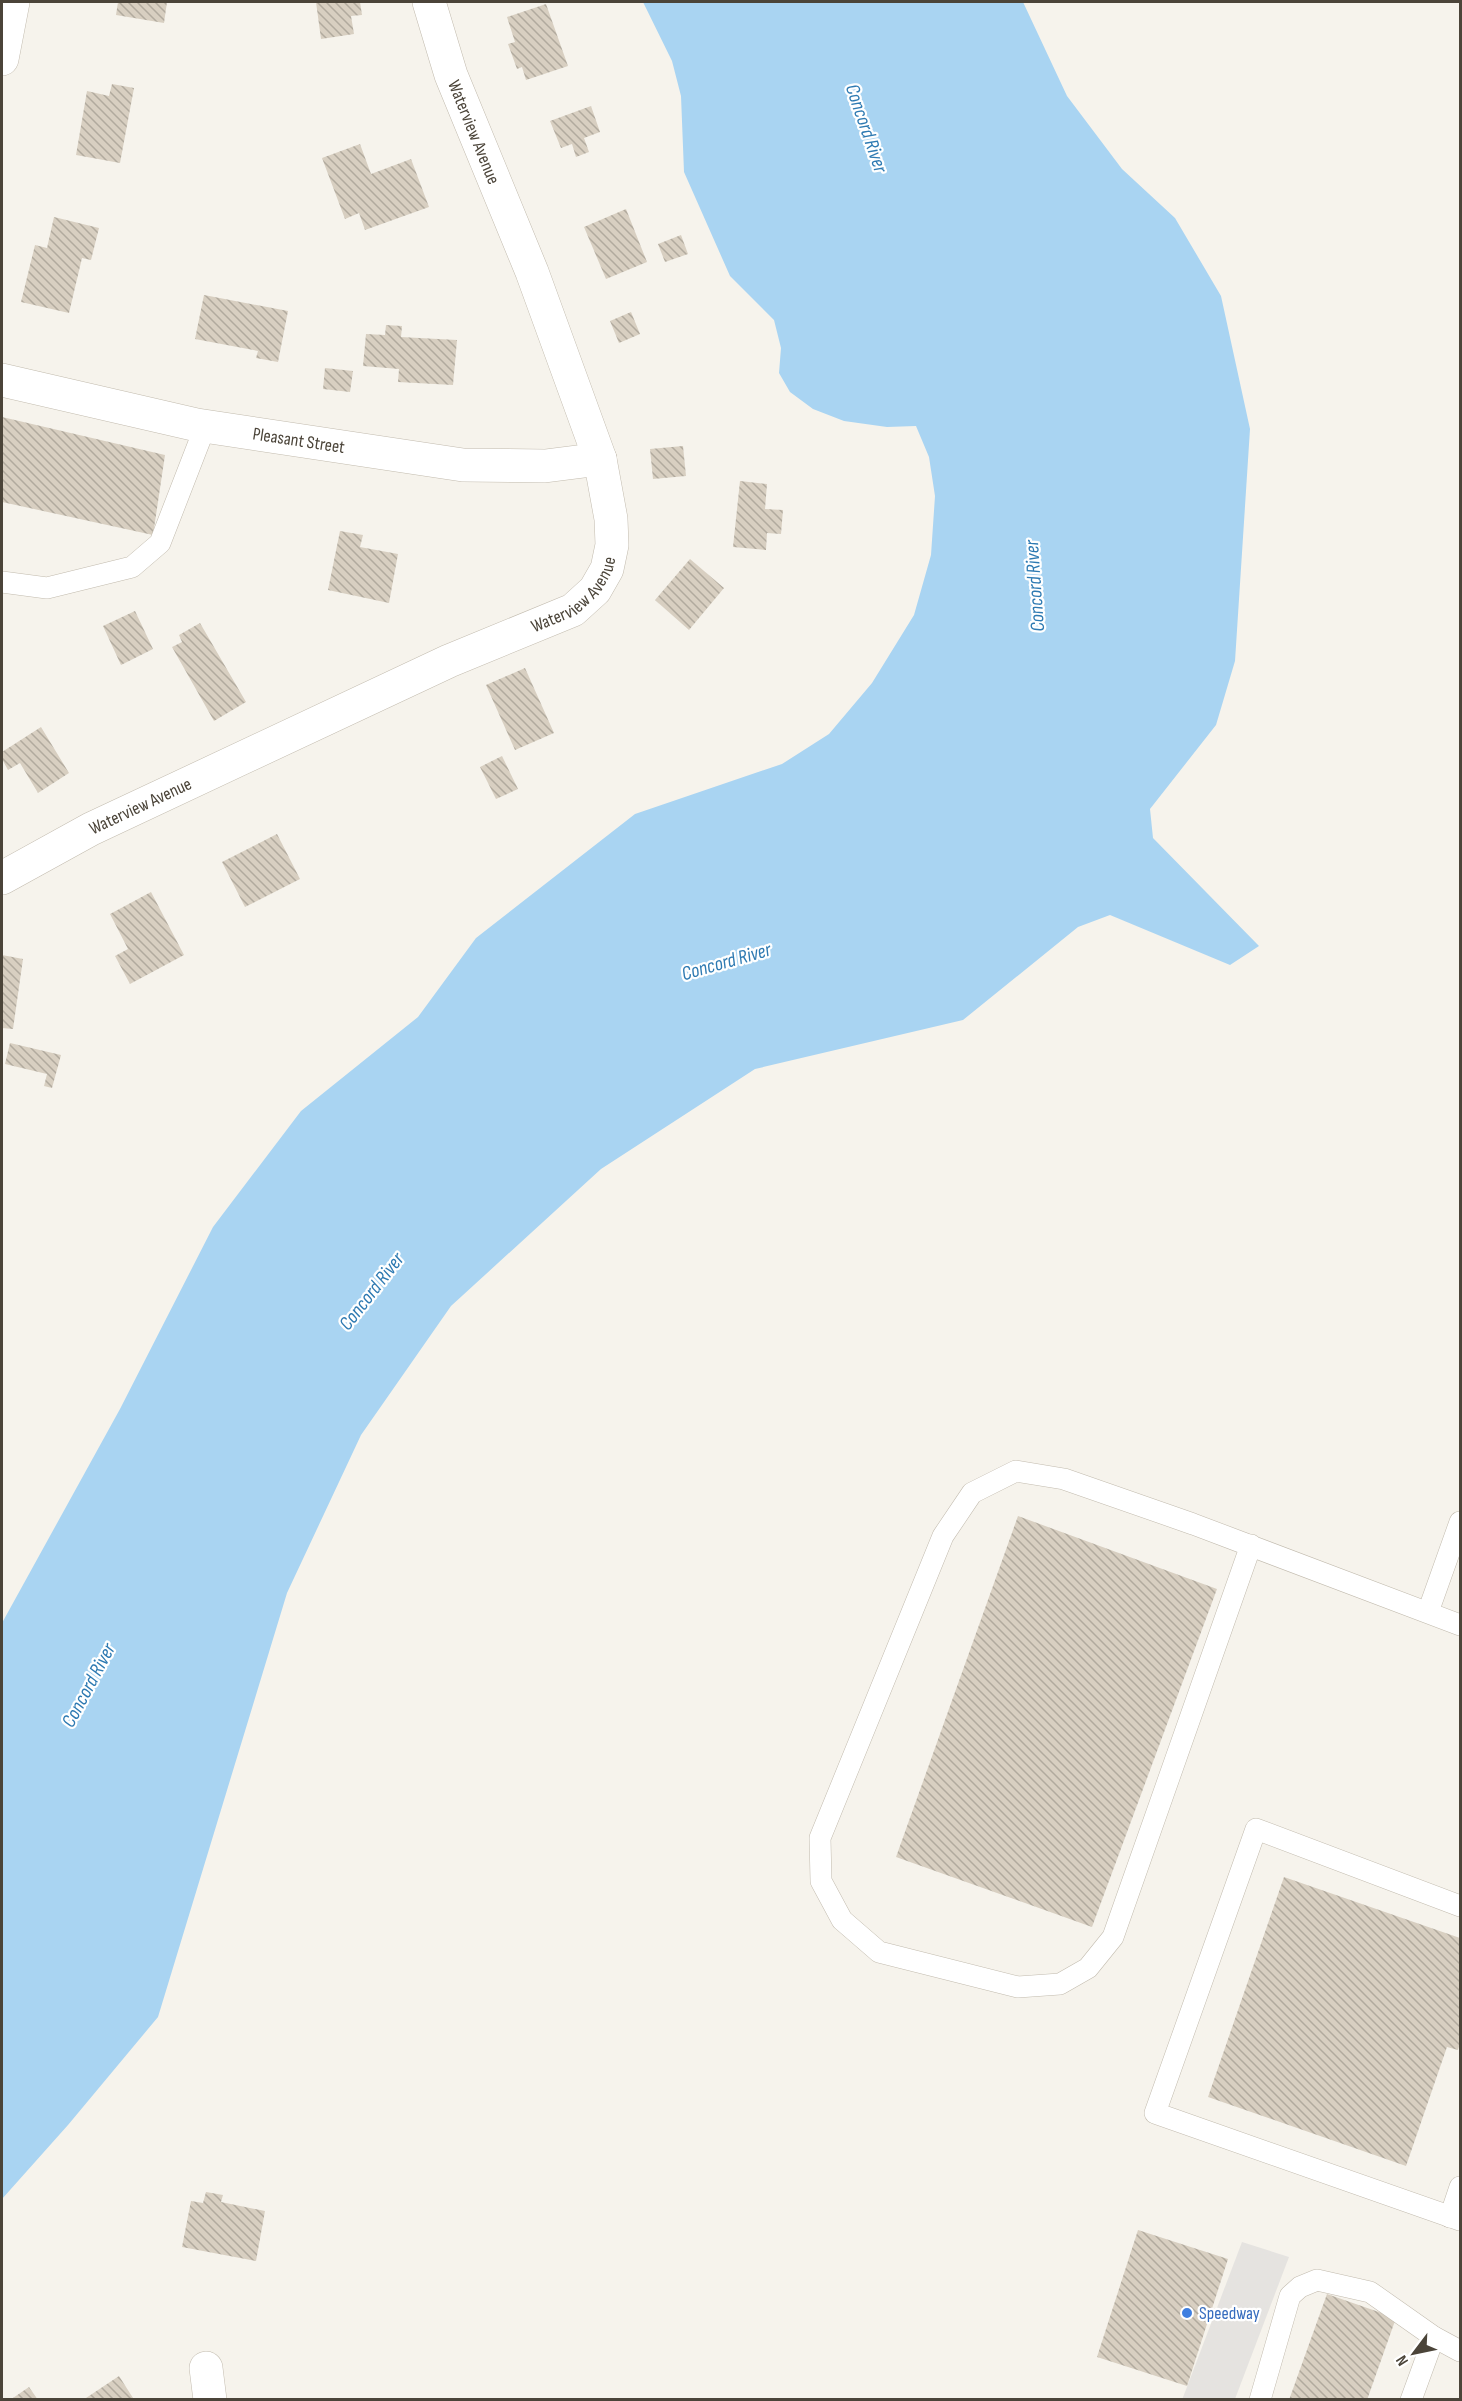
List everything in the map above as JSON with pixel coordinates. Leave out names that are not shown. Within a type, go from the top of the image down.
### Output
[{"type":"street","points":[[2,58],[13,2]]},
{"type":"street","name":"Waterview Avenue","points":[[2,878],[91,829],[438,666],[573,609],[595,590],[607,569],[612,545],[608,492],[600,459],[532,272],[451,75],[429,2]]},
{"type":"street","name":"Pleasant Street","points":[[2,380],[205,426],[463,465],[545,466],[600,459]]},
{"type":"lane","points":[[2,582],[47,588],[132,567],[160,543],[205,426]]},
{"type":"lane","points":[[1251,1545],[1113,1937],[1088,1968],[1060,1984],[1018,1987],[879,1952],[842,1920],[821,1881],[820,1838],[943,1536],[972,1493],[1016,1472],[1064,1479],[1251,1545],[1461,1625]]},
{"type":"lane","points":[[1428,1612],[1461,1522]]},
{"type":"lane","points":[[1461,1906],[1256,1829],[1155,2113],[1455,2219],[1461,2187]]},
{"type":"lane","points":[[1260,2400],[1290,2296],[1300,2287],[1317,2280],[1370,2292],[1434,2337],[1461,2351]]},
{"type":"lane","points":[[1411,2400],[1434,2337]]},
{"type":"shaded area","points":[[1242,2242],[1289,2257],[1235,2399],[1182,2400]]},
{"type":"water","name":"Concord River","points":[[643,2],[1023,2],[1067,96],[1122,169],[1175,218],[1221,296],[1250,429],[1235,661],[1216,725],[1150,809],[1153,838],[1259,946],[1230,965],[1110,915],[1078,927],[963,1020],[755,1069],[601,1169],[451,1306],[361,1435],[287,1593],[158,2017],[68,2125],[2,2199],[2,1623],[120,1409],[213,1227],[301,1111],[418,1017],[476,938],[635,814],[782,764],[829,734],[872,683],[914,615],[931,555],[935,496],[929,457],[916,426],[887,427],[844,421],[813,409],[790,392],[779,373],[781,348],[774,320],[730,276],[684,172],[681,96],[672,61]]},
{"type":"building","points":[[118,2],[167,2],[164,23],[116,15]]},
{"type":"building","points":[[316,2],[360,2],[362,15],[351,16],[354,34],[321,39]]},
{"type":"building","points":[[546,4],[568,66],[526,80],[522,67],[517,69],[508,44],[515,42],[507,17]]},
{"type":"building","points":[[112,84],[134,88],[120,163],[76,155],[87,91],[109,96]]},
{"type":"building","points":[[591,106],[600,132],[584,138],[589,152],[576,157],[572,144],[561,148],[550,121]]},
{"type":"building","points":[[360,144],[371,174],[411,159],[429,207],[365,230],[359,213],[345,219],[322,158]]},
{"type":"building","points":[[626,209],[647,262],[606,279],[584,227]]},
{"type":"building","points":[[54,217],[99,228],[91,260],[82,258],[69,313],[21,302],[35,245],[47,248]]},
{"type":"building","points":[[681,235],[688,254],[665,262],[658,244]]},
{"type":"building","points":[[204,295],[288,311],[278,362],[256,358],[258,351],[195,339]]},
{"type":"building","points":[[631,312],[640,334],[619,343],[610,321]]},
{"type":"building","points":[[386,325],[402,326],[401,337],[457,340],[453,385],[398,382],[399,369],[363,366],[366,334],[385,335]]},
{"type":"building","points":[[325,368],[353,371],[350,392],[323,389]]},
{"type":"building","points":[[2,417],[165,455],[153,535],[2,502]]},
{"type":"building","points":[[683,446],[686,476],[653,479],[650,449]]},
{"type":"building","points":[[740,481],[767,484],[765,509],[783,510],[781,534],[767,533],[766,550],[733,547]]},
{"type":"building","points":[[340,531],[363,535],[360,547],[398,554],[389,603],[328,590]]},
{"type":"building","points":[[690,559],[724,588],[689,630],[655,600]]},
{"type":"building","points":[[135,611],[153,649],[121,665],[103,626]]},
{"type":"building","points":[[200,623],[246,702],[214,721],[172,647],[182,642],[179,635]]},
{"type":"building","points":[[525,668],[554,733],[515,750],[486,685]]},
{"type":"building","points":[[41,727],[69,773],[38,793],[20,763],[8,770],[2,759],[2,752]]},
{"type":"building","points":[[502,756],[518,789],[496,799],[480,767]]},
{"type":"building","points":[[277,834],[300,879],[245,907],[222,862]]},
{"type":"building","points":[[151,892],[184,955],[130,984],[115,956],[128,949],[110,914]]},
{"type":"building","points":[[2,955],[23,959],[13,1029],[2,1028]]},
{"type":"building","points":[[10,1043],[61,1055],[52,1088],[44,1086],[47,1074],[5,1064]]},
{"type":"building","points":[[1018,1516],[1217,1589],[1092,1927],[896,1857]]},
{"type":"building","points":[[1284,1877],[1460,1938],[1460,2043],[1458,2050],[1447,2047],[1406,2166],[1208,2097]]},
{"type":"building","points":[[206,2192],[223,2195],[221,2202],[265,2211],[256,2261],[182,2247],[191,2201],[203,2203]]},
{"type":"building","points":[[1138,2230],[1228,2259],[1187,2386],[1097,2357]]},
{"type":"building","points":[[1327,2294],[1396,2318],[1367,2400],[1289,2400]]},
{"type":"building","points":[[119,2376],[133,2398],[130,2400],[83,2400]]},
{"type":"building","points":[[29,2387],[38,2400],[10,2400]]},
{"type":"place","name":"Speedway","points":[[1187,2313]]}]
